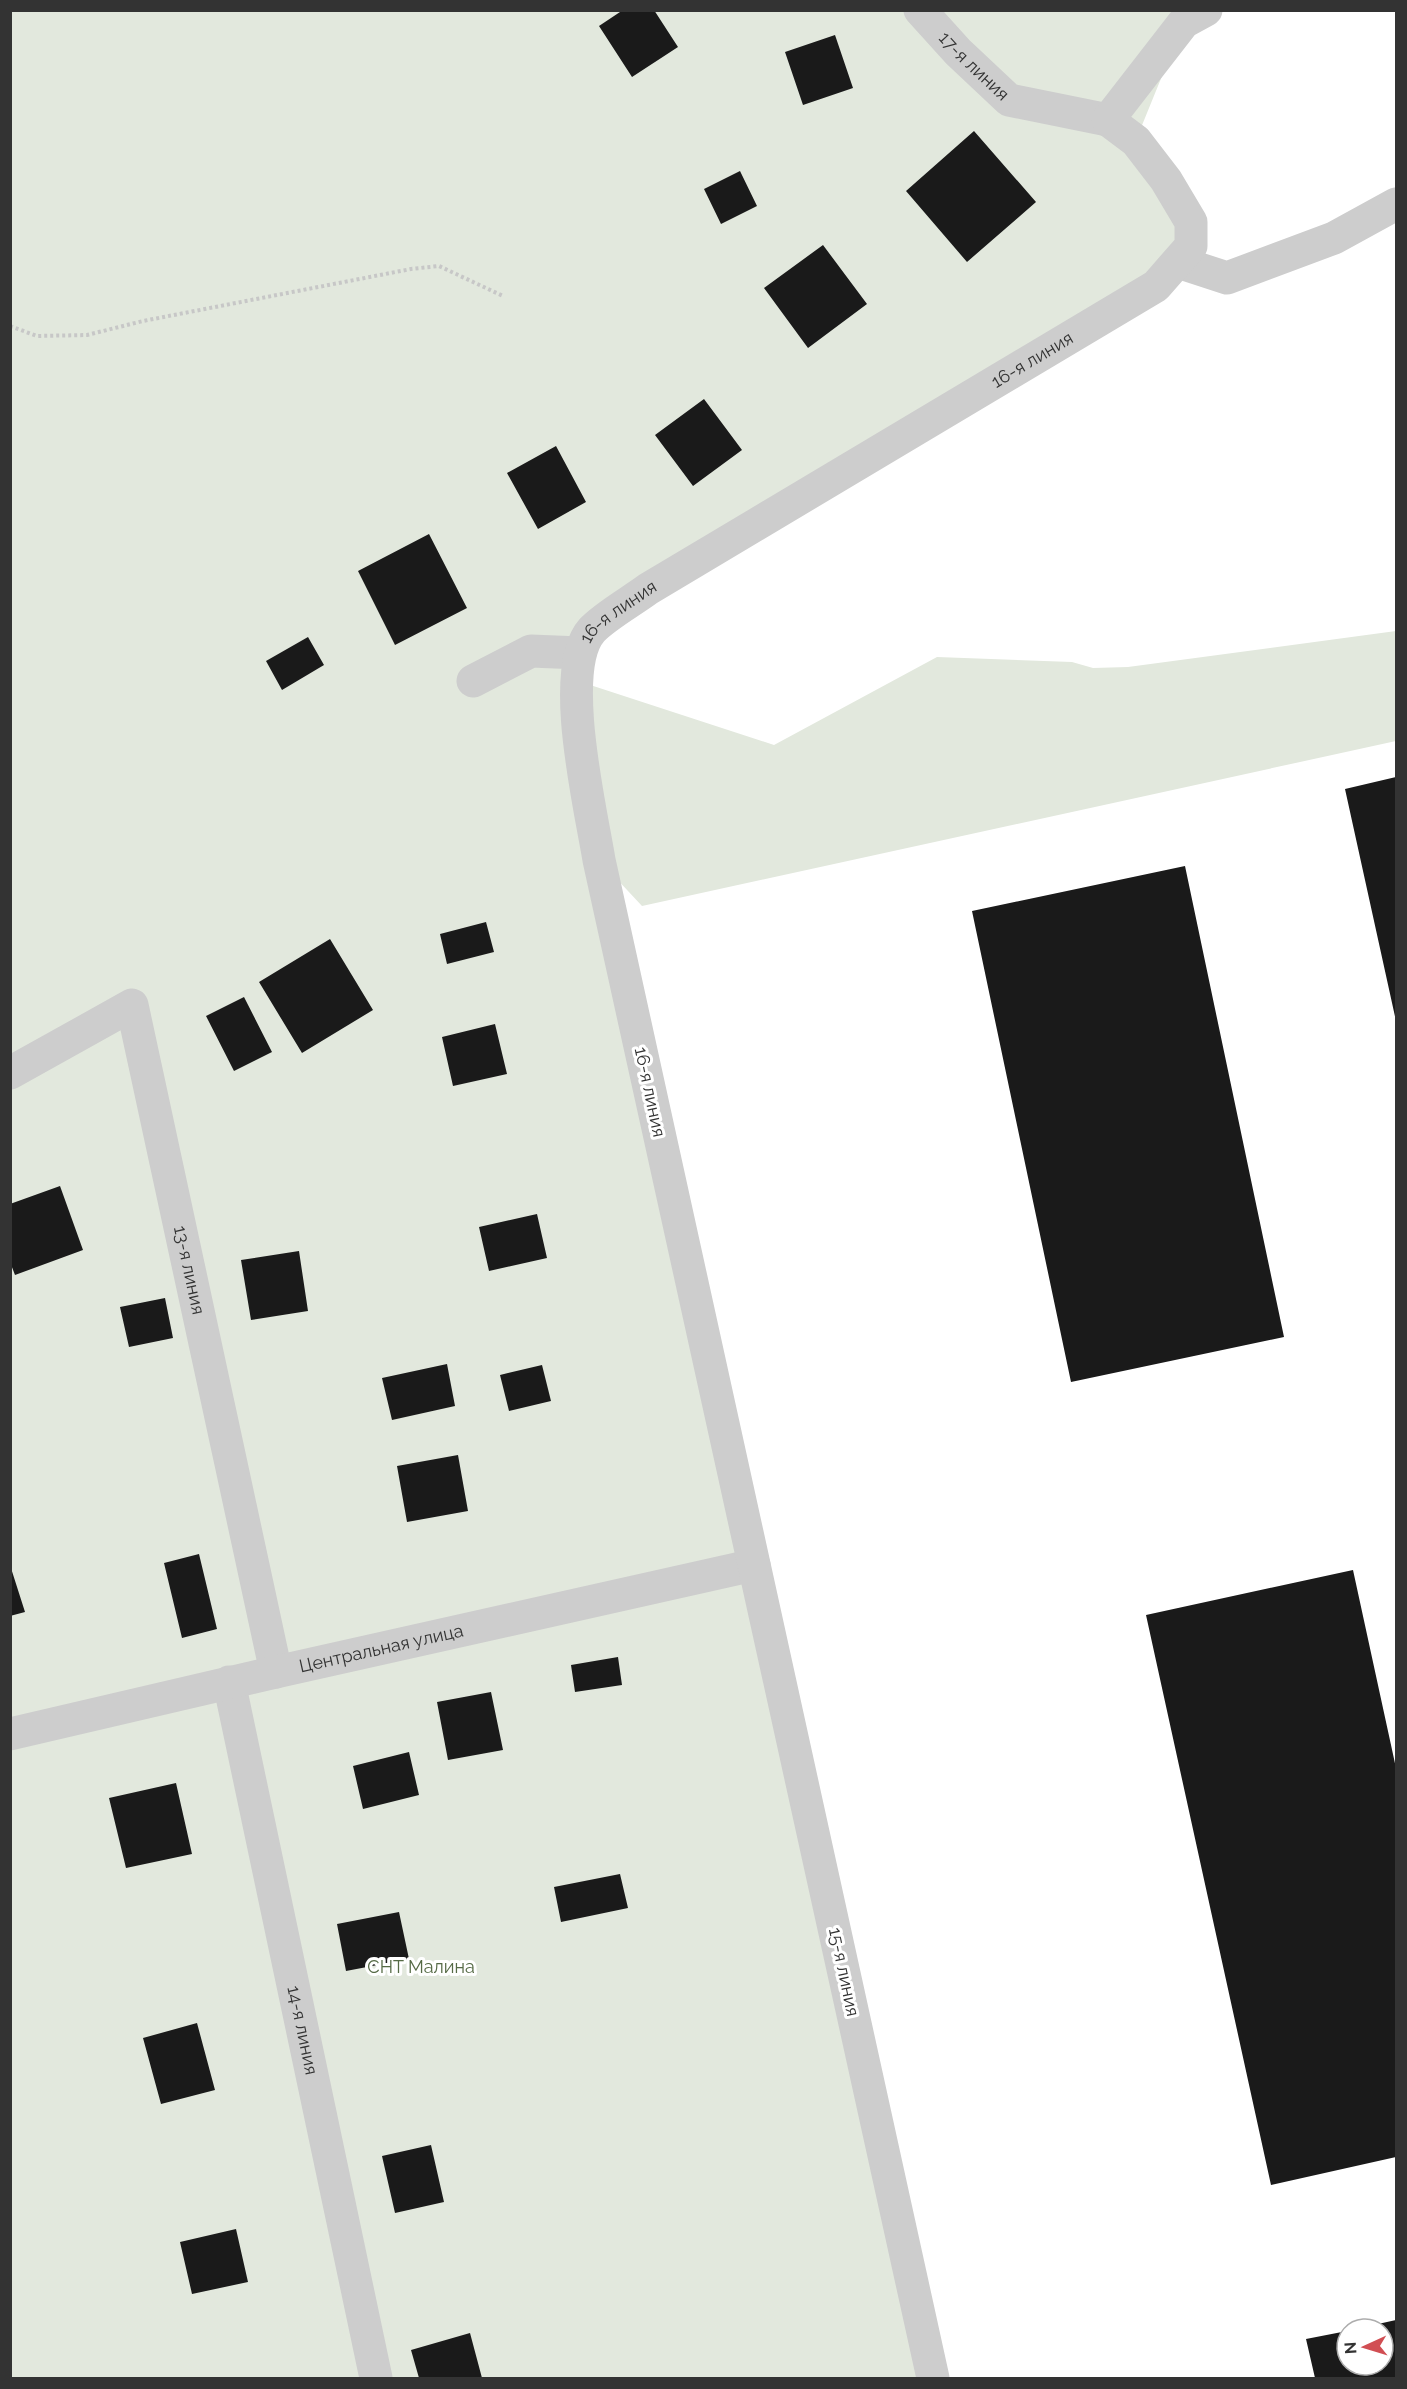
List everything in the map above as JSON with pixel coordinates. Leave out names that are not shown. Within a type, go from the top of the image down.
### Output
[{"type":"street","name":"17-я линия","points":[[920,10],[958,52],[1009,100],[1108,120]]},
{"type":"street","points":[[1108,120],[1184,22],[1206,10]]},
{"type":"street","name":"16-я линия","points":[[754,1565],[599,860],[576,713],[580,653],[592,631],[648,589],[1156,286],[1191,246],[1191,222],[1166,180],[1136,141],[1108,120]]},
{"type":"street","points":[[1178,262],[1227,278],[1334,238],[1396,204]]},
{"type":"street","points":[[473,681],[531,651],[580,653]]},
{"type":"street","name":"13-я линия","points":[[10,1072],[132,1005],[276,1672]]},
{"type":"street","name":"Центральная улица","points":[[10,1734],[229,1682],[754,1565]]},
{"type":"street","name":"15-я линия","points":[[754,1565],[933,2379]]},
{"type":"street","name":"14-я линия","points":[[229,1682],[359,2308],[376,2379]]},
{"type":"path","points":[[10,326],[37,336],[87,335],[188,312],[411,269],[439,266],[503,296]]},
{"type":"green space","name":"СНТ Малина","points":[[11,11],[1206,11],[1184,22],[1136,140],[1191,246],[592,631],[578,681],[774,745],[937,657],[1072,662],[1093,668],[1128,667],[1396,631],[1396,741],[642,906],[600,861],[933,2378],[11,2378]]},
{"type":"building","points":[[623,10],[654,10],[678,47],[632,77],[599,26]]},
{"type":"building","points":[[835,35],[853,88],[803,105],[785,52]]},
{"type":"building","points":[[974,131],[1036,202],[967,262],[906,191]]},
{"type":"building","points":[[740,171],[757,206],[721,224],[704,189]]},
{"type":"building","points":[[823,245],[867,304],[808,348],[764,288]]},
{"type":"building","points":[[704,399],[742,450],[693,486],[655,435]]},
{"type":"building","points":[[556,446],[586,502],[538,529],[507,473]]},
{"type":"building","points":[[429,534],[467,608],[395,645],[358,571]]},
{"type":"building","points":[[308,637],[324,665],[282,690],[266,661]]},
{"type":"building","points":[[1396,777],[1396,1021],[1345,789]]},
{"type":"building","points":[[1185,866],[1284,1337],[1071,1382],[972,911]]},
{"type":"building","points":[[486,922],[494,952],[447,964],[440,934]]},
{"type":"building","points":[[330,939],[373,1010],[302,1053],[259,982]]},
{"type":"building","points":[[244,997],[272,1052],[234,1071],[206,1016]]},
{"type":"building","points":[[495,1024],[507,1074],[453,1086],[442,1037]]},
{"type":"building","points":[[60,1186],[83,1250],[15,1275],[10,1262],[10,1204]]},
{"type":"building","points":[[537,1214],[547,1258],[489,1271],[479,1227]]},
{"type":"building","points":[[299,1251],[308,1311],[251,1320],[241,1260]]},
{"type":"building","points":[[165,1298],[173,1338],[129,1347],[120,1307]]},
{"type":"building","points":[[447,1364],[455,1406],[392,1420],[382,1378]]},
{"type":"building","points":[[542,1365],[551,1401],[509,1411],[500,1375]]},
{"type":"building","points":[[458,1455],[468,1511],[407,1522],[397,1466]]},
{"type":"building","points":[[199,1554],[217,1629],[182,1638],[164,1563]]},
{"type":"building","points":[[10,1565],[25,1612],[10,1616]]},
{"type":"building","points":[[1353,1570],[1396,1768],[1396,2157],[1271,2185],[1146,1615]]},
{"type":"building","points":[[618,1657],[622,1685],[575,1692],[571,1665]]},
{"type":"building","points":[[491,1692],[503,1750],[448,1760],[437,1702]]},
{"type":"building","points":[[409,1752],[419,1795],[363,1809],[353,1766]]},
{"type":"building","points":[[176,1783],[192,1854],[126,1868],[109,1798]]},
{"type":"building","points":[[620,1874],[628,1908],[561,1922],[554,1887]]},
{"type":"building","points":[[399,1912],[409,1959],[346,1971],[337,1924]]},
{"type":"building","points":[[197,2023],[215,2090],[161,2104],[143,2038]]},
{"type":"building","points":[[431,2145],[444,2202],[395,2213],[382,2156]]},
{"type":"building","points":[[236,2229],[248,2282],[192,2294],[180,2242]]},
{"type":"building","points":[[1395,2320],[1396,2378],[1315,2378],[1306,2339],[1335,2333],[1335,2377],[1395,2377]]},
{"type":"building","points":[[470,2333],[482,2378],[419,2378],[411,2350]]}]
